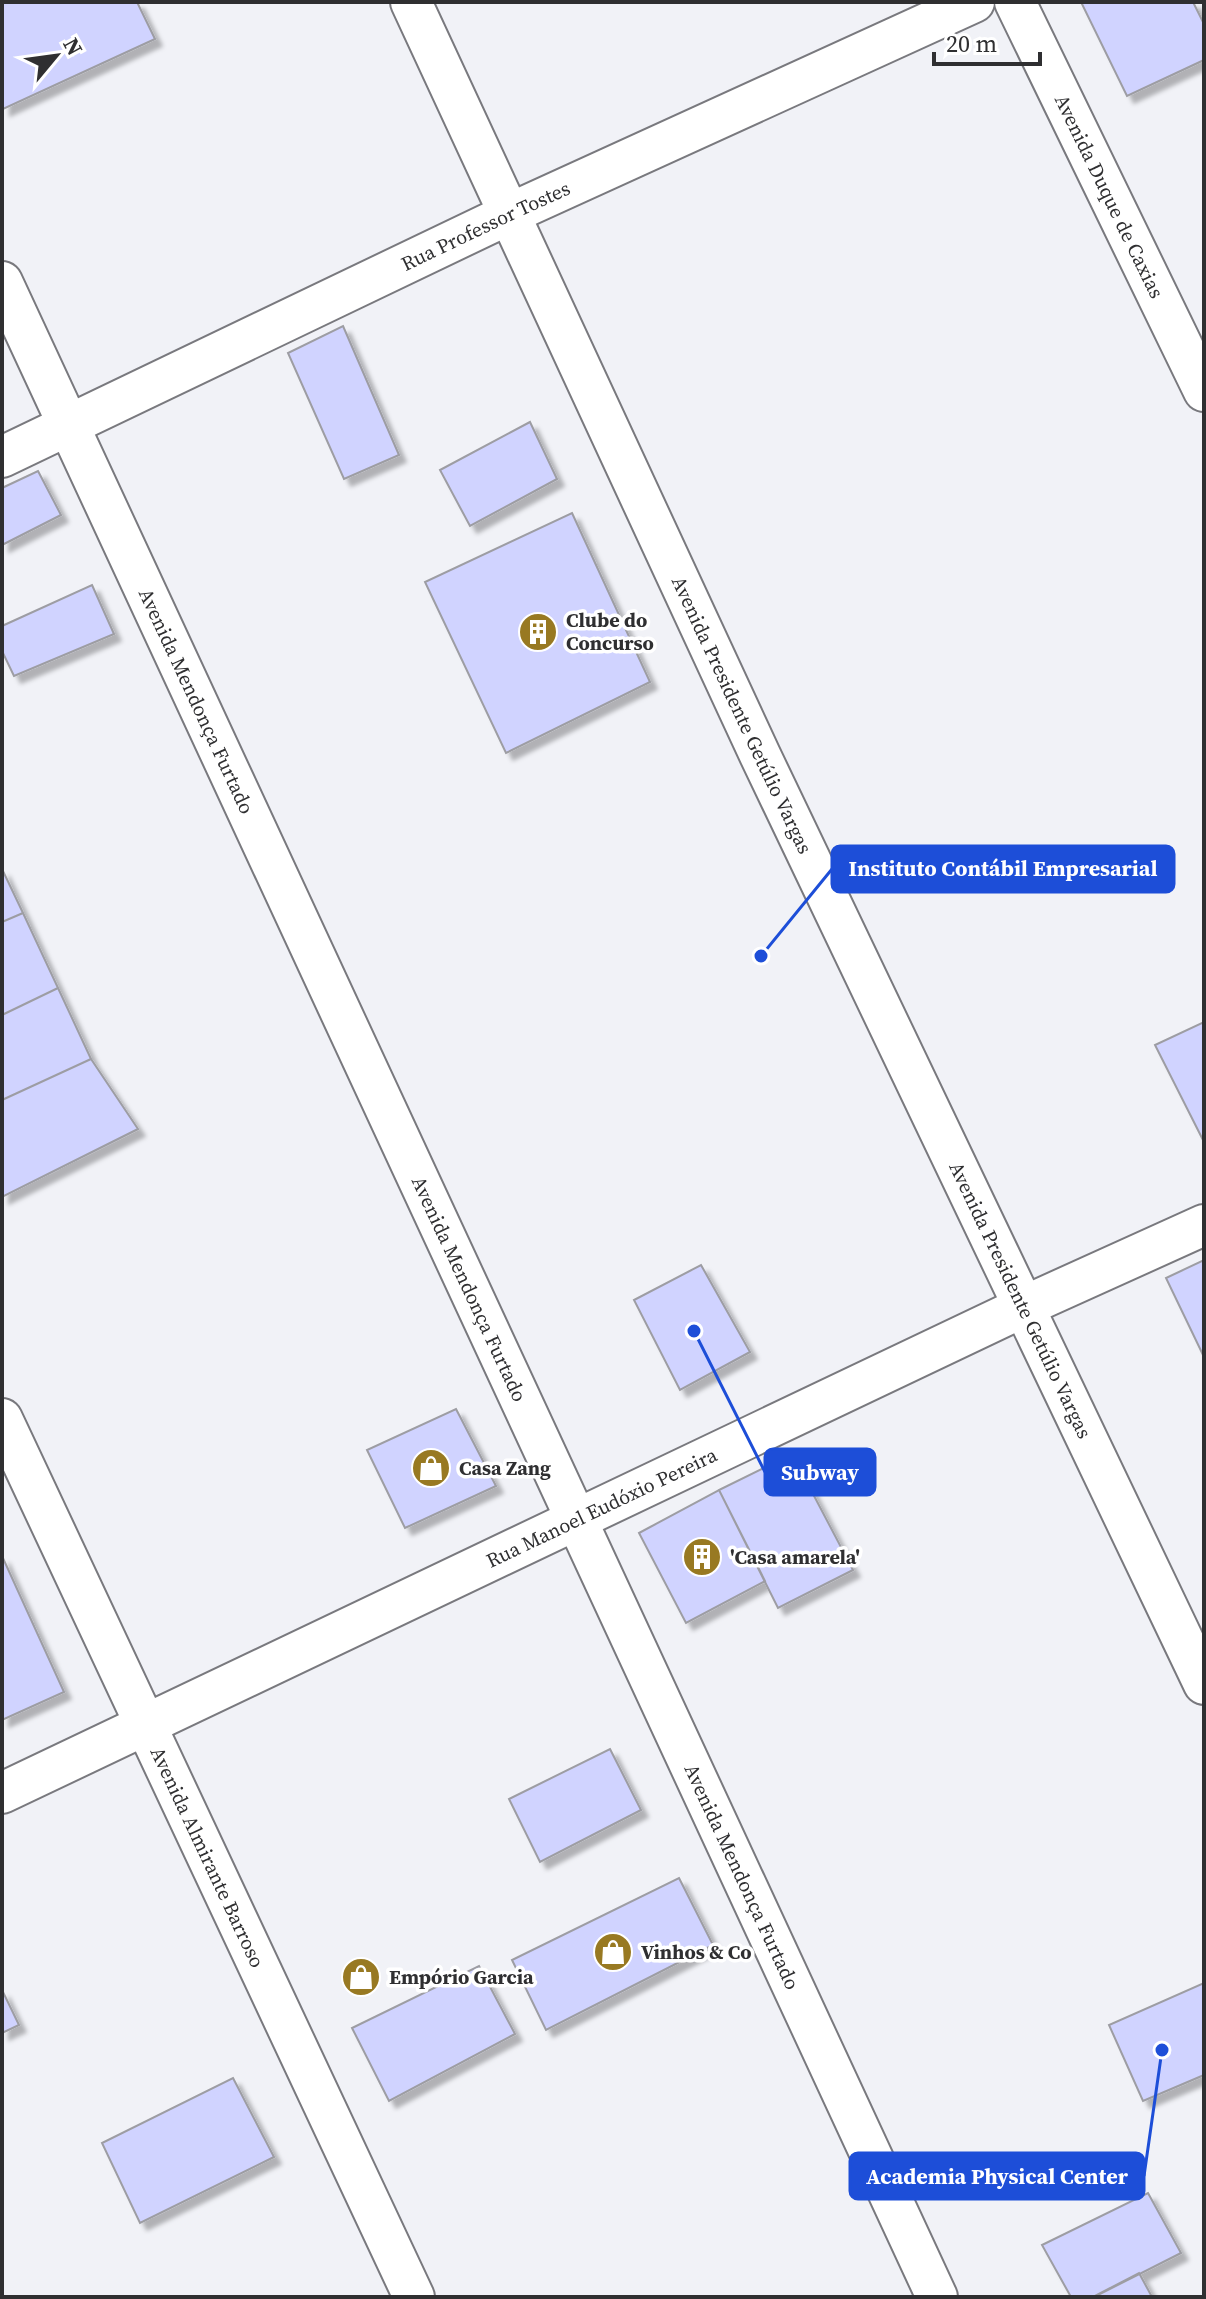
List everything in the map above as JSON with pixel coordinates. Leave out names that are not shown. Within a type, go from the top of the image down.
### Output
[{"type":"street","name":"Avenida Presidente Getúlio Vargas","points":[[411,2],[767,769],[1204,1684]]},
{"type":"street","name":"Rua Professor Tostes","points":[[2,457],[509,214],[974,2]]},
{"type":"street","name":"Avenida Duque de Caxias","points":[[1015,2],[1204,391]]},
{"type":"street","name":"Avenida Mendonça Furtado","points":[[2,282],[937,2297]]},
{"type":"street","name":"Rua Manoel Eudóxio Pereira","points":[[2,1793],[578,1522],[1025,1306],[1204,1225]]},
{"type":"street","name":"Avenida Almirante Barroso","points":[[2,1419],[414,2297]]},
{"type":"building","points":[[2,2],[137,2],[155,39],[3,109]]},
{"type":"building","points":[[1081,2],[1193,2],[1204,24],[1204,60],[1127,96]]},
{"type":"building","points":[[343,326],[399,455],[344,479],[288,353]]},
{"type":"building","points":[[530,422],[557,479],[470,526],[440,470]]},
{"type":"building","points":[[38,471],[61,515],[2,545],[2,488]]},
{"type":"building","name":"Clube do Concurso","points":[[572,513],[650,682],[506,753],[425,582]]},
{"type":"building","points":[[92,585],[114,634],[14,676],[2,651],[2,626]]},
{"type":"building","points":[[2,869],[23,913],[2,922]]},
{"type":"building","points":[[23,913],[58,988],[2,1015],[2,922]]},
{"type":"building","points":[[58,988],[91,1059],[2,1100],[2,1015]]},
{"type":"building","points":[[1204,1022],[1204,1142],[1155,1045]]},
{"type":"building","points":[[91,1059],[138,1129],[2,1197],[2,1100]]},
{"type":"building","points":[[1204,1260],[1204,1357],[1166,1278]]},
{"type":"building","points":[[701,1265],[750,1352],[680,1390],[634,1300]]},
{"type":"building","name":"Casa Zang","points":[[456,1409],[496,1486],[405,1528],[367,1450]]},
{"type":"building","points":[[792,1454],[853,1570],[778,1608],[719,1490]]},
{"type":"building","name":"'Casa amarela'","points":[[719,1490],[765,1581],[686,1623],[639,1533]]},
{"type":"building","points":[[2,1556],[64,1692],[2,1720]]},
{"type":"building","points":[[610,1749],[641,1810],[540,1862],[509,1799]]},
{"type":"building","name":"Vinhos & Co","points":[[679,1878],[713,1945],[546,2030],[512,1960]]},
{"type":"building","points":[[479,1966],[515,2034],[389,2101],[352,2028]]},
{"type":"building","points":[[1204,1983],[1204,2075],[1143,2101],[1109,2025]]},
{"type":"building","points":[[2,1990],[19,2025],[2,2033]]},
{"type":"building","points":[[233,2078],[274,2157],[140,2223],[102,2143]]},
{"type":"building","points":[[1148,2193],[1181,2253],[1094,2297],[1071,2297],[1042,2245]]},
{"type":"building","points":[[1139,2273],[1152,2297],[1093,2297]]},
{"type":"place","name":"Clube do Concurso","points":[[538,632]]},
{"type":"place","name":"Instituto Contábil Empresarial","points":[[761,956]]},
{"type":"place","name":"Subway","points":[[694,1331]]},
{"type":"place","name":"Casa Zang","points":[[431,1468]]},
{"type":"place","name":"'Casa amarela'","points":[[702,1557]]},
{"type":"place","name":"Vinhos & Co","points":[[613,1952]]},
{"type":"place","name":"Empório Garcia","points":[[361,1977]]},
{"type":"place","name":"Academia Physical Center","points":[[1162,2050]]}]
